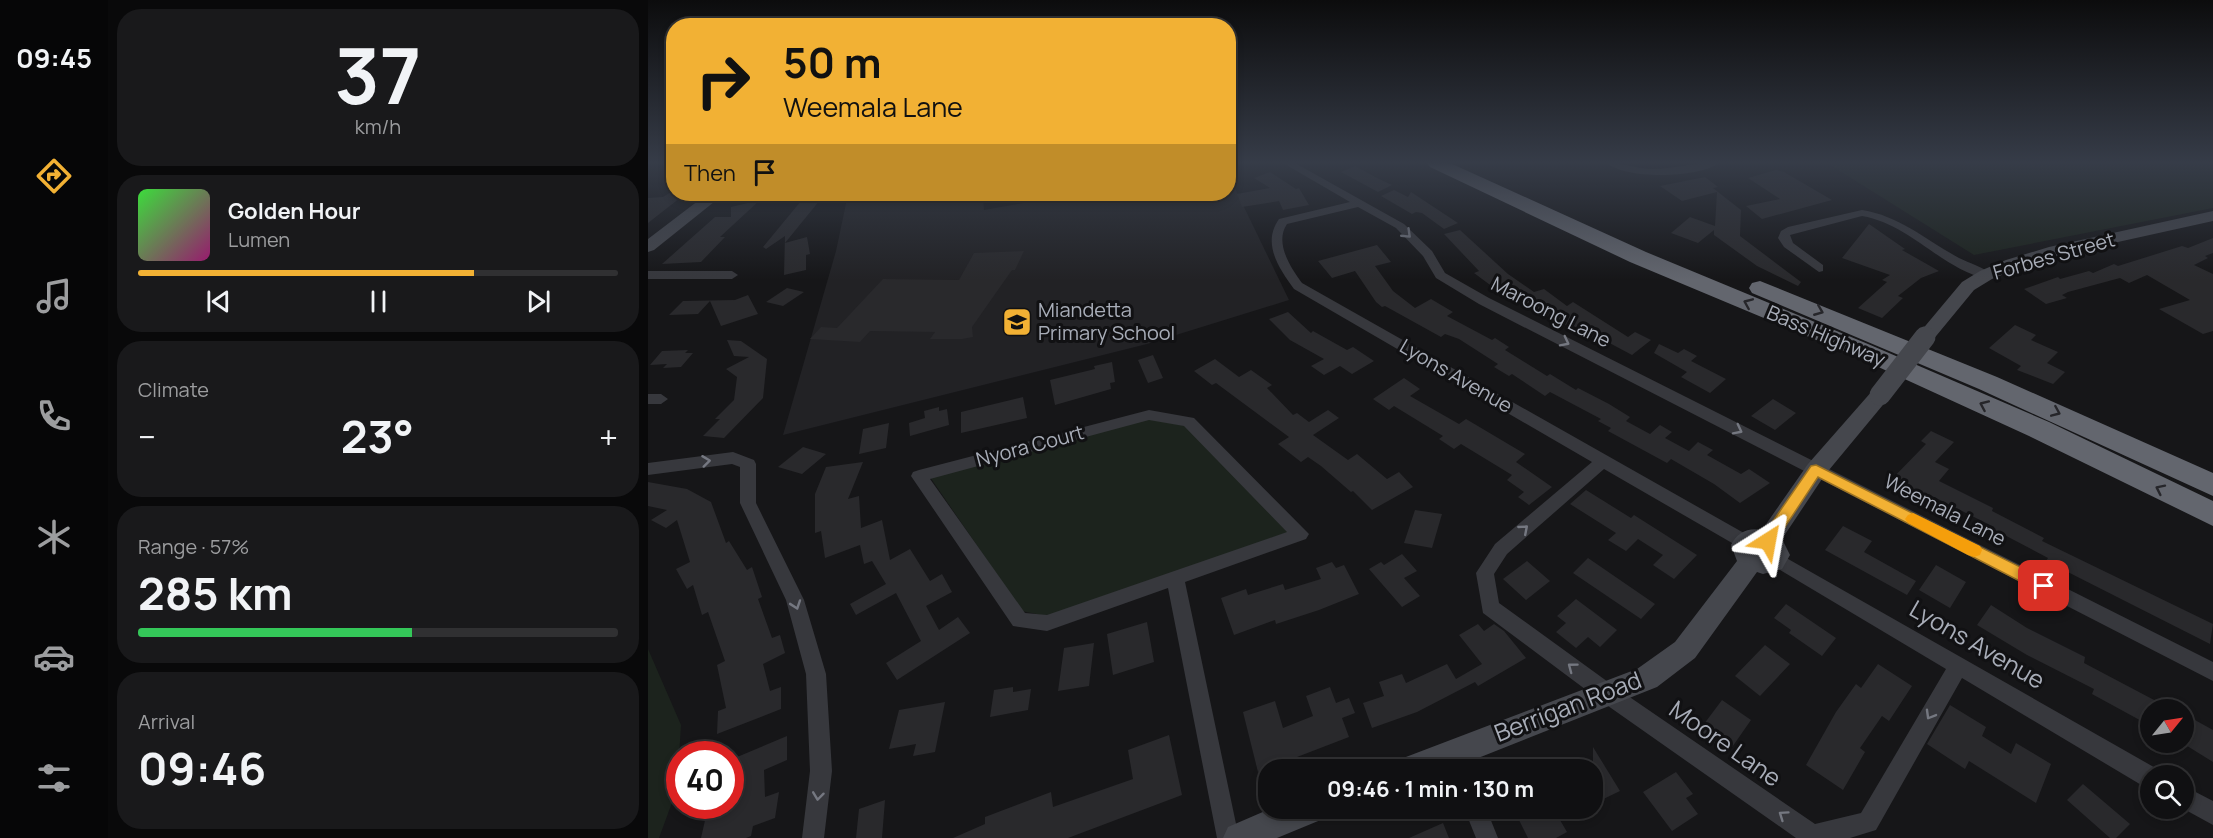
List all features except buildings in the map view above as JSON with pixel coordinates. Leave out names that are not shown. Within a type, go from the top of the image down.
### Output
[{"type":"highway","name":"Bass Highway","points":[[1520,202],[1638,257],[1860,349],[2038,429],[2213,514]]},
{"type":"highway","name":"Bass Highway","points":[[1560,202],[1654,246],[1872,332],[2106,434],[2213,485]]},
{"type":"street","points":[[648,247],[706,202]]},
{"type":"street","name":"Lyons Avenue","points":[[1357,203],[1345,208],[1283,221],[1277,227],[1274,236],[1288,274],[1299,286],[2140,771]]},
{"type":"street","name":"Maroong Lane","points":[[1357,203],[1400,226],[1428,254],[1440,275],[1484,301],[1816,470]]},
{"type":"street","points":[[1819,268],[1788,245],[1784,238],[1785,233],[1791,229],[1862,213],[1892,221],[1952,259],[1986,275]]},
{"type":"street","name":"Forbes Street","points":[[1760,550],[1816,470],[1968,286],[2012,264],[2055,251],[2213,216]]},
{"type":"street","points":[[648,274],[732,275]]},
{"type":"street","name":"Nyora Court","points":[[1149,415],[1189,422],[1300,534],[1175,578],[1047,623],[1020,620],[919,476],[1149,415]]},
{"type":"street","points":[[648,469],[733,458],[748,464],[747,504],[795,600],[816,674],[822,771],[813,838]]},
{"type":"street","name":"Moore Lane","points":[[1604,460],[1501,549],[1485,573],[1490,607],[1608,694],[1813,836],[1868,822],[1959,665]]},
{"type":"street","name":"Weemala Lane","points":[[1816,470],[2213,672]]},
{"type":"street","name":"Berrigan Road","points":[[1460,759],[1647,678],[1685,650],[1760,550]]},
{"type":"street","points":[[1175,578],[1228,838]]},
{"type":"street","points":[[2194,803],[2213,814]]},
{"type":"street","points":[[1239,838],[1285,819]]},
{"type":"street","points":[[1479,819],[1487,838]]},
{"type":"shaded area","name":"Miandetta Primary School","points":[[846,202],[984,202],[984,210],[1028,202],[1242,202],[1289,300],[1147,344],[783,435],[836,251]]},
{"type":"shaded area","points":[[1889,202],[2213,202],[2213,208],[1974,255]]},
{"type":"shaded area","points":[[1147,419],[1187,426],[1288,532],[1050,617],[1022,611],[930,477]]},
{"type":"shaded area","points":[[648,649],[681,725],[680,741],[666,741],[666,819],[659,838],[648,838]]},
{"type":"slow traffic","points":[[1913,519],[1974,550]]},
{"type":"place","name":"Miandetta Primary School","points":[[1017,322]]},
{"type":"route","points":[[1768,541],[1816,470],[2044,586]]}]
